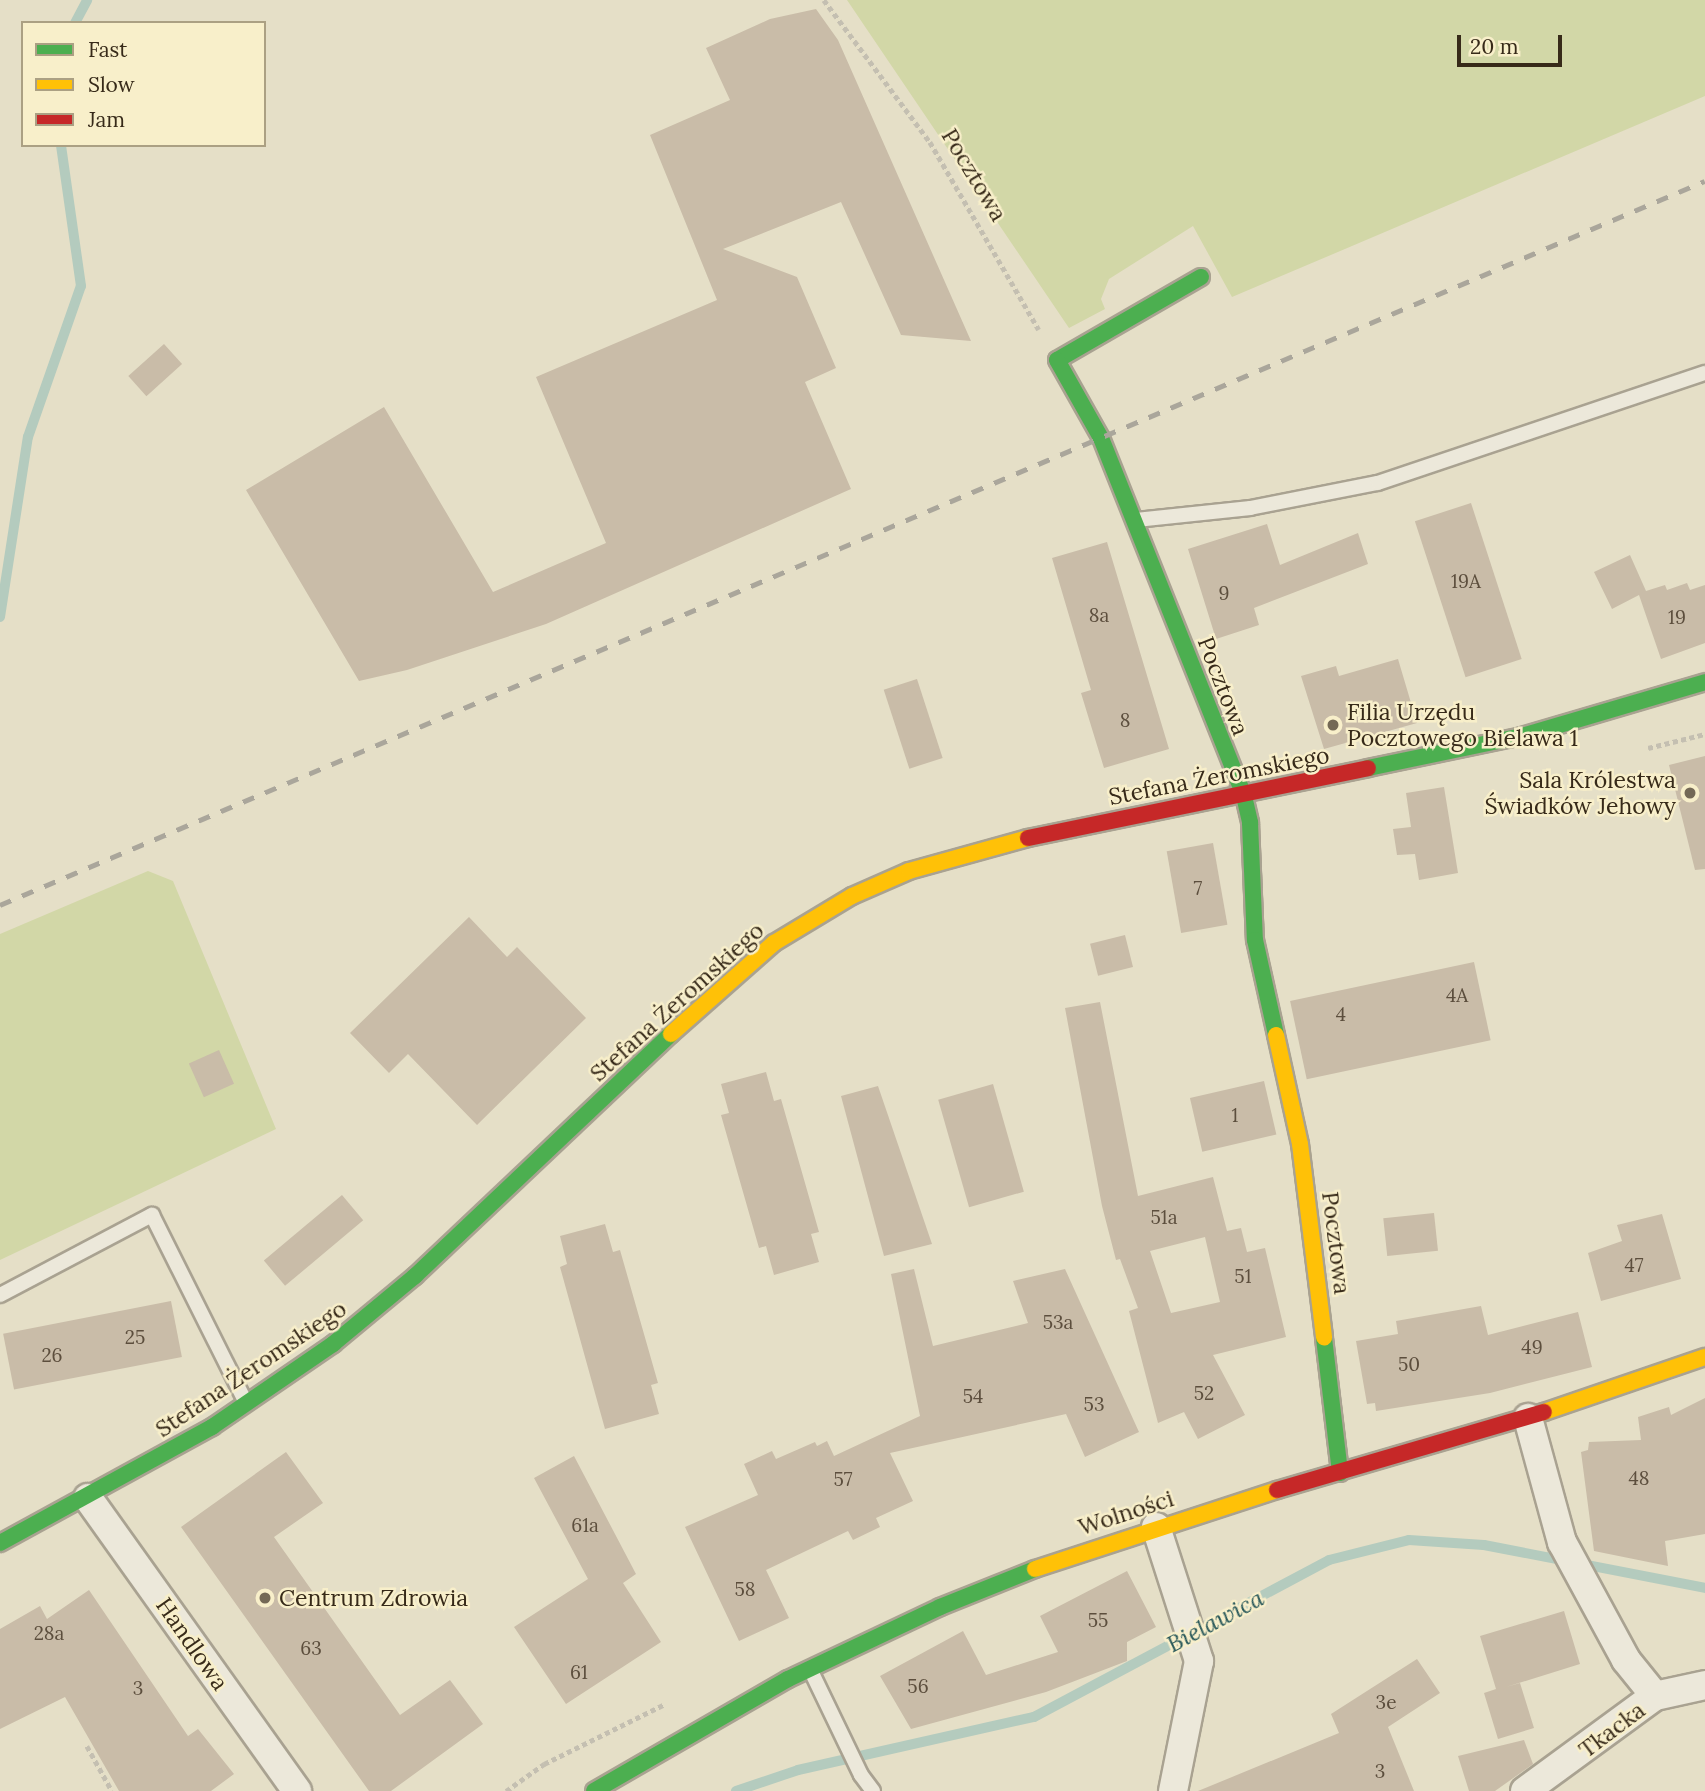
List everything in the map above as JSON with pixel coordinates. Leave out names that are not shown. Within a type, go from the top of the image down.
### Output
[{"type":"street","points":[[1057,360],[1201,277]]},
{"type":"street","name":"Pocztowa","points":[[1057,360],[1101,438],[1131,520],[1244,796],[1250,822],[1255,940],[1300,1144],[1340,1473]]},
{"type":"street","name":"Stefana Żeromskiego","points":[[0,1543],[88,1498],[247,1404],[391,1297],[732,978],[811,919],[890,878],[971,850],[1244,796],[1553,729],[1705,682]]},
{"type":"street","name":"Wolności","points":[[594,1791],[810,1668],[961,1599],[1156,1527],[1528,1418],[1705,1357]]},
{"type":"street","points":[[1528,1418],[1562,1542],[1626,1660],[1655,1696]]},
{"type":"street","name":"Handlowa","points":[[88,1498],[297,1791]]},
{"type":"street","points":[[1156,1527],[1199,1661],[1173,1791]]},
{"type":"street","name":"Tkacka","points":[[1525,1791],[1655,1696],[1705,1685]]},
{"type":"lane","points":[[1131,520],[1250,508],[1378,483],[1705,373]]},
{"type":"lane","points":[[0,1295],[152,1216],[247,1404]]},
{"type":"lane","points":[[810,1668],[846,1738],[861,1775],[873,1791]]},
{"type":"path","name":"Pocztowa","points":[[824,0],[930,142],[1057,360]]},
{"type":"path","points":[[1648,748],[1705,734]]},
{"type":"path","points":[[87,1746],[112,1791]]},
{"type":"green space","points":[[847,0],[1705,0],[1705,96],[1232,297],[1193,226],[1109,279],[1101,299],[1105,309],[1069,328]]},
{"type":"green space","points":[[148,871],[173,881],[276,1129],[0,1260],[0,934]]},
{"type":"building","points":[[816,9],[838,40],[971,341],[901,335],[841,202],[723,249],[797,277],[836,368],[805,382],[851,489],[546,624],[407,670],[359,681],[246,490],[384,407],[493,592],[606,543],[536,377],[717,300],[650,135],[730,100],[706,48],[770,19]]},
{"type":"building","points":[[164,344],[182,364],[146,396],[128,376]]},
{"type":"building","points":[[1471,503],[1522,659],[1466,677],[1415,521]]},
{"type":"building","points":[[1267,524],[1280,565],[1358,533],[1368,564],[1254,608],[1259,625],[1216,639],[1188,549]]},
{"type":"building","points":[[1107,542],[1169,749],[1104,768],[1081,693],[1091,690],[1052,558]]},
{"type":"building","points":[[1630,555],[1646,591],[1665,585],[1667,590],[1687,583],[1690,590],[1705,585],[1705,643],[1661,659],[1639,595],[1612,609],[1594,572]]},
{"type":"building","points":[[1398,659],[1417,723],[1324,749],[1301,676],[1336,666],[1339,676]]},
{"type":"building","points":[[917,679],[943,758],[909,769],[884,690]]},
{"type":"building","name":"Sala Królestwa Świadków Jehowy","points":[[1705,756],[1705,869],[1695,870],[1669,765]]},
{"type":"building","points":[[1444,787],[1458,873],[1419,880],[1415,854],[1397,855],[1393,829],[1411,827],[1406,793]]},
{"type":"building","points":[[1213,843],[1227,925],[1181,933],[1167,851]]},
{"type":"building","points":[[469,917],[507,957],[517,947],[586,1018],[477,1125],[408,1054],[389,1073],[350,1033]]},
{"type":"building","points":[[1125,935],[1133,967],[1098,976],[1090,944]]},
{"type":"building","points":[[1474,962],[1491,1040],[1307,1079],[1290,1001]]},
{"type":"building","points":[[1100,1002],[1138,1196],[1213,1177],[1227,1231],[1241,1228],[1247,1252],[1265,1248],[1286,1337],[1213,1355],[1245,1415],[1198,1439],[1184,1412],[1158,1423],[1129,1311],[1138,1308],[1120,1259],[1116,1260],[1102,1206],[1065,1008]],"holes":[[[1205,1237],[1220,1302],[1171,1313],[1150,1251]]]},
{"type":"building","points":[[219,1050],[234,1084],[204,1097],[189,1063]]},
{"type":"building","points":[[766,1072],[774,1101],[781,1099],[819,1232],[811,1234],[819,1262],[774,1275],[766,1246],[759,1248],[721,1115],[729,1113],[721,1084]]},
{"type":"building","points":[[1264,1081],[1276,1135],[1202,1152],[1190,1098]]},
{"type":"building","points":[[993,1084],[1024,1192],[969,1207],[938,1100]]},
{"type":"building","points":[[878,1086],[932,1244],[884,1256],[841,1096]]},
{"type":"building","points":[[342,1195],[363,1220],[285,1286],[264,1261]]},
{"type":"building","points":[[1434,1213],[1438,1251],[1387,1256],[1383,1218]]},
{"type":"building","points":[[1662,1214],[1681,1279],[1601,1301],[1588,1253],[1622,1241],[1617,1225]]},
{"type":"building","points":[[605,1224],[613,1252],[620,1250],[658,1383],[651,1385],[659,1414],[605,1429],[560,1267],[567,1264],[560,1236]]},
{"type":"building","points":[[914,1269],[933,1346],[1028,1323],[1013,1281],[1065,1269],[1139,1432],[1085,1457],[1066,1414],[890,1453],[913,1501],[876,1518],[880,1527],[853,1540],[848,1531],[766,1570],[789,1618],[739,1641],[685,1527],[758,1495],[744,1464],[772,1451],[776,1459],[815,1442],[817,1446],[827,1441],[834,1456],[920,1416],[891,1274]]},
{"type":"building","points":[[171,1301],[182,1357],[14,1390],[3,1334]]},
{"type":"building","points":[[1481,1306],[1488,1335],[1578,1312],[1592,1367],[1490,1393],[1376,1411],[1375,1403],[1367,1404],[1356,1341],[1398,1334],[1396,1321]]},
{"type":"building","points":[[1705,1398],[1705,1534],[1665,1541],[1668,1566],[1594,1551],[1581,1452],[1588,1450],[1589,1442],[1641,1440],[1638,1417],[1669,1407],[1671,1415]]},
{"type":"building","points":[[286,1452],[323,1503],[274,1537],[400,1715],[450,1680],[483,1724],[391,1791],[369,1791],[181,1527]]},
{"type":"building","points":[[574,1456],[636,1574],[623,1583],[661,1642],[566,1704],[514,1627],[588,1579],[534,1478]]},
{"type":"building","points":[[1127,1571],[1156,1627],[1127,1642],[1127,1661],[1046,1692],[911,1729],[880,1676],[963,1631],[986,1675],[1058,1652],[1040,1616]]},
{"type":"building","points":[[89,1590],[188,1736],[198,1729],[234,1774],[211,1791],[119,1791],[65,1697],[0,1729],[0,1629],[40,1606],[47,1619]]},
{"type":"building","points":[[1564,1611],[1580,1664],[1506,1687],[1520,1683],[1534,1728],[1498,1739],[1484,1693],[1496,1689],[1480,1636]]},
{"type":"building","points":[[1417,1659],[1440,1693],[1388,1727],[1414,1791],[1198,1791],[1339,1733],[1331,1714]]},
{"type":"building","points":[[1524,1740],[1533,1764],[1495,1791],[1469,1791],[1458,1756]]},
{"type":"waterway","points":[[76,21],[87,0]]},
{"type":"waterway","points":[[0,617],[28,437],[81,286],[61,147]]},
{"type":"waterway","name":"Bielawica","points":[[736,1791],[798,1770],[1034,1717],[1329,1560],[1409,1540],[1484,1545],[1705,1588]]},
{"type":"railway","points":[[0,905],[1705,181]]},
{"type":"traffic: fast","points":[[1201,277],[1057,360],[1101,438],[1244,796],[1250,823],[1255,940],[1276,1035]]},
{"type":"traffic: fast","points":[[1368,768],[1522,736],[1705,682]]},
{"type":"traffic: fast","points":[[0,1543],[212,1427],[333,1344],[415,1276],[671,1034]]},
{"type":"traffic: fast","points":[[1324,1338],[1340,1473]]},
{"type":"traffic: fast","points":[[594,1791],[788,1679],[940,1607],[1035,1569]]},
{"type":"traffic: slow","points":[[671,1034],[774,943],[852,896],[909,871],[1028,838]]},
{"type":"traffic: slow","points":[[1276,1035],[1300,1144],[1324,1338]]},
{"type":"traffic: slow","points":[[1544,1412],[1705,1357]]},
{"type":"traffic: slow","points":[[1035,1569],[1277,1490]]},
{"type":"traffic: jam","points":[[1028,838],[1368,768]]},
{"type":"traffic: jam","points":[[1277,1490],[1544,1412]]},
{"type":"place","name":"Filia Urzędu Pocztowego Bielawa 1","points":[[1333,725]]},
{"type":"place","name":"Sala Królestwa Świadków Jehowy","points":[[1690,793]]},
{"type":"place","name":"Centrum Zdrowia","points":[[265,1598]]}]
